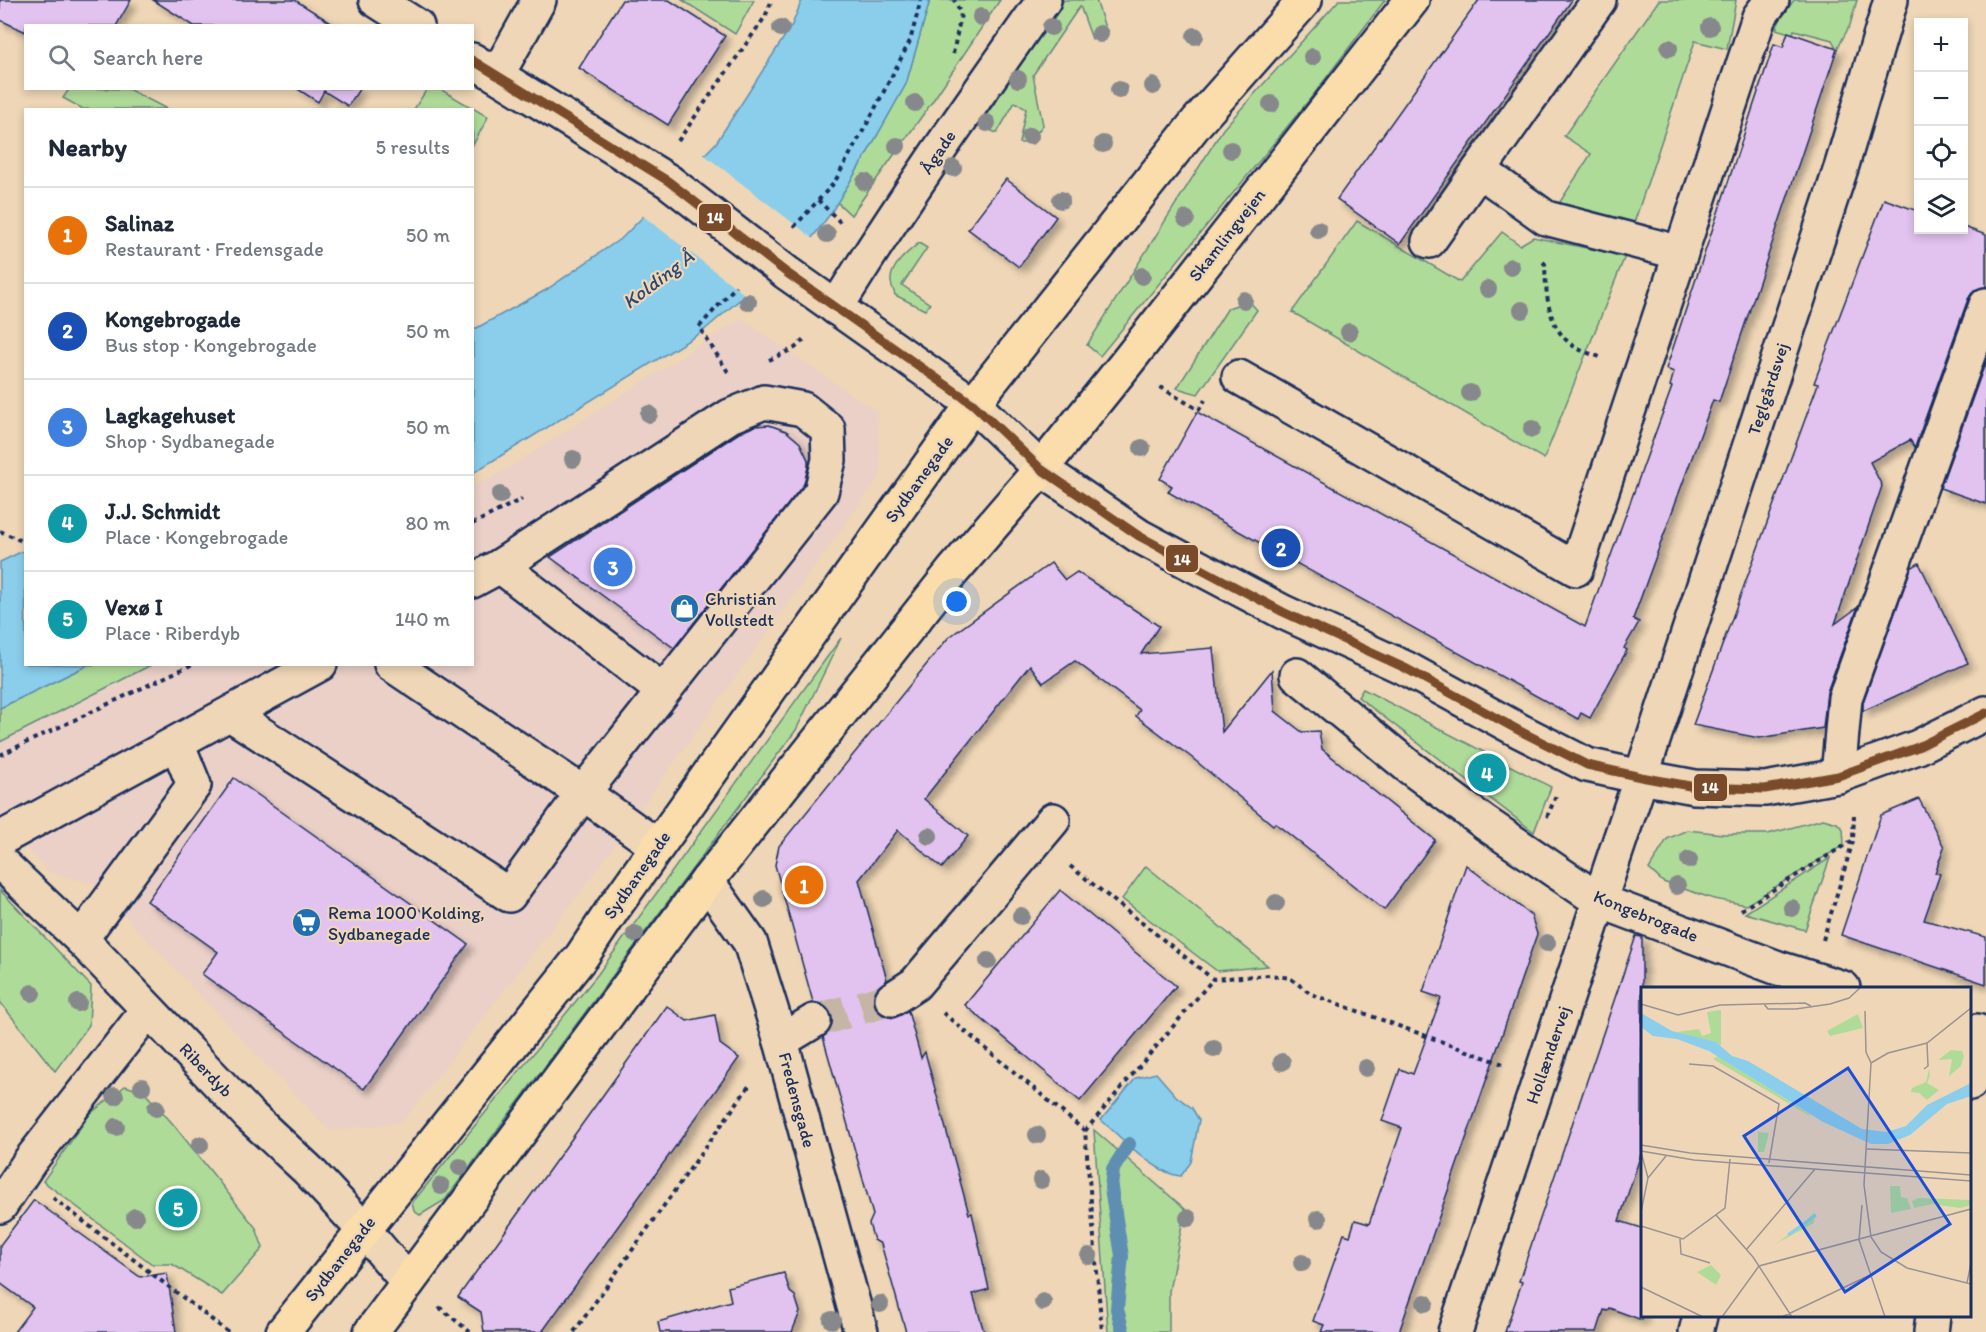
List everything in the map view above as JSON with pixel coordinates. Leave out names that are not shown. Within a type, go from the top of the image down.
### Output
[{"type":"main road","points":[[972,404],[1197,122],[1305,0]]},
{"type":"main road","name":"Skamlingvejen","points":[[1041,469],[1412,0]]},
{"type":"main road","name":"Sydbanegade","points":[[283,1332],[582,956],[657,846],[972,404]]},
{"type":"main road","points":[[371,1332],[706,881],[953,571],[1041,469]]},
{"type":"street","points":[[376,0],[414,24]]},
{"type":"street","points":[[539,0],[484,68],[662,177],[787,273],[972,404],[1041,469],[1149,542],[1282,612],[1405,669],[1587,765],[1695,787],[1765,789],[1846,772],[1918,747],[1986,713]]},
{"type":"street","name":"Ågade","points":[[836,308],[954,128],[1044,0]]},
{"type":"street","points":[[1429,241],[1599,0]]},
{"type":"street","points":[[1239,377],[1576,569],[1760,17],[1772,0]]},
{"type":"street","name":"Teglgårdsvej","points":[[1641,777],[1842,165],[1891,0]]},
{"type":"street","points":[[1479,170],[1546,218],[1681,253]]},
{"type":"street","points":[[1846,772],[1845,698],[1986,305]]},
{"type":"street","points":[[230,714],[509,896],[583,793],[821,492],[829,460],[828,429],[803,409],[764,402],[730,416],[487,574],[663,691]]},
{"type":"street","points":[[0,839],[316,666]]},
{"type":"street","points":[[394,666],[583,793],[657,846]]},
{"type":"street","name":"Kongebrogade","points":[[1297,675],[1408,766],[1531,855],[1600,901],[1697,937],[1776,978],[1812,979],[1840,987]]},
{"type":"street","points":[[81,939],[194,785],[177,743]]},
{"type":"street","name":"Hollændervej","points":[[1455,1332],[1641,777]]},
{"type":"street","points":[[892,999],[915,984],[1053,820]]},
{"type":"street","name":"Riberdyb","points":[[0,862],[81,939],[249,1115],[308,1170],[408,1282]]},
{"type":"street","name":"Fredensgade","points":[[706,881],[750,942],[781,1041],[861,1332]]},
{"type":"street","points":[[0,1206],[148,1010]]},
{"type":"street","points":[[781,1041],[814,1021]]},
{"type":"street","points":[[1971,1076],[1978,1031]]},
{"type":"street","points":[[1696,1332],[1700,1317]]},
{"type":"street","points":[[1931,1332],[1933,1317]]},
{"type":"path","points":[[662,177],[765,17],[772,0]]},
{"type":"path","points":[[800,221],[834,183],[868,122],[910,41],[921,0]]},
{"type":"path","points":[[1539,257],[1545,264],[1546,295],[1555,326],[1575,347],[1641,373]]},
{"type":"path","points":[[717,307],[699,327],[732,378]]},
{"type":"path","points":[[1124,366],[1199,410],[1226,370],[1239,377]]},
{"type":"path","points":[[0,531],[24,542]]},
{"type":"path","points":[[0,755],[189,666]]},
{"type":"path","points":[[1531,855],[1572,757]]},
{"type":"path","points":[[1812,979],[1853,840],[1846,772]]},
{"type":"path","points":[[1697,937],[1853,840]]},
{"type":"path","points":[[1067,864],[1214,979],[1270,975],[1290,978],[1311,994],[1541,1077]]},
{"type":"path","points":[[1102,1332],[1085,1131],[1214,979]]},
{"type":"path","points":[[936,1008],[1085,1131]]},
{"type":"path","points":[[574,1332],[781,1041]]},
{"type":"path","points":[[22,1174],[228,1332]]},
{"type":"shaded area","points":[[741,319],[877,412],[881,474],[593,875],[402,1122],[330,1131],[94,884],[50,872],[0,822],[0,723],[111,666],[474,666],[474,486],[499,474]]},
{"type":"green space","points":[[682,0],[754,0],[735,34]]},
{"type":"green space","points":[[930,0],[1000,0],[932,102],[851,215],[837,202],[906,84]]},
{"type":"green space","points":[[1064,0],[1096,0],[1106,31],[1092,39],[1080,6],[1033,75],[1043,125],[1029,143],[1019,143],[1026,109],[1015,102],[997,133],[979,126]]},
{"type":"green space","points":[[1339,0],[1385,0],[1314,94],[1100,356],[1087,345],[1223,129]]},
{"type":"green space","points":[[1659,0],[1736,0],[1727,49],[1695,41],[1634,223],[1558,205],[1591,154],[1564,136]]},
{"type":"green space","points":[[1794,0],[1857,0],[1850,25],[1837,49],[1832,40],[1794,30],[1793,34],[1776,29]]},
{"type":"green space","points":[[69,90],[130,90],[165,108],[81,108],[63,98]]},
{"type":"green space","points":[[426,90],[442,90],[473,108],[415,108]]},
{"type":"green space","points":[[474,109],[488,117],[474,143]]},
{"type":"green space","points":[[1357,221],[1460,282],[1502,232],[1520,245],[1533,237],[1625,256],[1544,459],[1292,312]]},
{"type":"green space","points":[[919,243],[927,248],[902,285],[930,304],[925,310],[895,295],[891,283],[893,270]]},
{"type":"green space","points":[[1249,301],[1257,310],[1198,394],[1177,388],[1228,308]]},
{"type":"green space","points":[[841,638],[796,730],[445,1200],[420,1215],[414,1211],[412,1203],[598,974]]},
{"type":"green space","points":[[86,666],[149,666],[0,742],[0,708]]},
{"type":"green space","points":[[1363,689],[1551,787],[1534,832],[1358,697]]},
{"type":"green space","points":[[1823,819],[1837,823],[1843,829],[1844,845],[1746,905],[1714,899],[1663,882],[1649,869],[1667,839],[1687,830],[1723,834],[1768,834]]},
{"type":"green space","points":[[1830,858],[1805,930],[1745,913]]},
{"type":"green space","points":[[1146,866],[1268,966],[1217,971],[1122,899]]},
{"type":"green space","points":[[0,890],[91,986],[89,1025],[55,1071],[0,1002]]},
{"type":"green space","points":[[125,1086],[144,1092],[173,1124],[256,1228],[263,1248],[222,1295],[172,1264],[152,1264],[43,1181],[90,1114]]},
{"type":"green space","points":[[1094,1130],[1185,1209],[1169,1291],[1169,1332],[1108,1332]]},
{"type":"water","name":"Kolding Å","points":[[802,0],[930,0],[906,84],[831,213],[812,238],[702,332],[474,472],[474,329],[546,290],[623,237],[716,143],[792,25]]},
{"type":"water","points":[[24,550],[24,666],[86,666],[0,708],[0,562]]},
{"type":"water","points":[[1156,1073],[1176,1096],[1192,1108],[1199,1120],[1191,1162],[1181,1176],[1171,1174],[1150,1162],[1101,1120],[1136,1078]]},
{"type":"pier","points":[[702,153],[814,239],[748,297],[642,215]]},
{"type":"building","points":[[0,0],[131,0],[117,24],[24,24],[24,31],[0,20]]},
{"type":"building","points":[[153,0],[295,0],[333,24],[191,24]]},
{"type":"building","points":[[622,0],[669,0],[725,36],[668,125],[579,68]]},
{"type":"building","points":[[1479,0],[1572,0],[1400,244],[1337,199]]},
{"type":"building","points":[[1788,32],[1837,49],[1719,402],[1713,400],[1633,619],[1639,622],[1624,648],[1627,650],[1590,718],[1581,713],[1578,719],[1168,492],[1172,486],[1160,479],[1197,412],[1585,627],[1672,387],[1670,386],[1674,372],[1666,369],[1774,44],[1783,47]]},
{"type":"building","points":[[299,90],[359,90],[348,106],[324,91],[318,102]]},
{"type":"building","points":[[1006,179],[1056,217],[1019,267],[968,229]]},
{"type":"building","points":[[1884,199],[1914,210],[1914,234],[1968,234],[1968,228],[1986,235],[1986,287],[1974,290],[1968,299],[1915,447],[1910,440],[1870,462],[1882,486],[1835,624],[1858,607],[1827,692],[1823,728],[1759,738],[1693,725],[1818,384],[1814,383]]},
{"type":"building","points":[[1986,361],[1986,504],[1940,488]]},
{"type":"building","points":[[769,425],[786,431],[800,443],[808,460],[804,484],[674,648],[550,557],[739,433],[755,426]]},
{"type":"building","points":[[1051,563],[1065,580],[1077,572],[1159,626],[1141,654],[1213,648],[1222,732],[1272,670],[1275,711],[1302,732],[1319,731],[1322,749],[1435,840],[1384,910],[1136,716],[1140,710],[1075,661],[1043,683],[1030,665],[924,799],[968,836],[942,868],[898,830],[859,880],[887,980],[876,990],[873,1001],[877,1010],[884,1016],[894,1018],[908,1011],[921,1058],[925,1052],[969,1214],[972,1213],[989,1289],[973,1294],[984,1332],[906,1332],[881,1244],[874,1240],[869,1224],[873,1215],[823,1037],[831,1029],[833,1020],[830,1011],[824,1005],[813,1002],[775,865],[779,846],[948,638]]},
{"type":"building","points":[[1919,563],[1968,663],[1863,711],[1863,702],[1911,568]]},
{"type":"building","name":"Rema 1000 Kolding, Sydbanegade","points":[[234,778],[468,944],[364,1089],[202,974],[218,952],[147,901]]},
{"type":"building","points":[[1919,799],[1944,847],[1935,873],[1940,874],[1924,920],[1986,937],[1986,984],[1841,935],[1881,815]]},
{"type":"building","points":[[1466,865],[1531,915],[1537,934],[1399,1332],[1321,1332],[1324,1325],[1313,1321],[1344,1234],[1350,1236],[1355,1220],[1369,1224],[1402,1128],[1382,1121],[1400,1069],[1413,1074],[1441,998],[1423,992]]},
{"type":"building","points":[[1060,890],[1176,986],[1080,1101],[965,1005]]},
{"type":"building","points":[[1636,936],[1642,937],[1641,1154],[1619,1221],[1641,1228],[1642,1320],[1609,1308],[1607,1311],[1604,1310],[1597,1332],[1505,1332],[1522,1282],[1519,1281]]},
{"type":"building","points":[[667,1006],[687,1021],[715,1015],[720,1044],[739,1058],[542,1332],[484,1332],[481,1312],[458,1297]]},
{"type":"building","points":[[34,1200],[140,1277],[167,1273],[176,1332],[14,1332],[33,1307],[0,1283],[0,1245]]},
{"type":"building","points":[[784,1273],[800,1312],[792,1332],[660,1332],[658,1322],[731,1301],[728,1287]]},
{"type":"waterway","points":[[1123,1332],[1117,1309],[1122,1256],[1111,1188],[1113,1169],[1129,1144]]},
{"type":"tunnel","points":[[814,1021],[892,999]]},
{"type":"transit line","name":"14","points":[[474,61],[668,181],[787,273],[973,404],[1041,469],[1139,536],[1283,612],[1405,668],[1587,765],[1695,787],[1765,789],[1838,776],[1918,747],[1986,713]]},
{"type":"place","name":"Kongebrogade","points":[[1281,548]]},
{"type":"place","name":"Lagkagehuset","points":[[613,567]]},
{"type":"place","name":"Christian Vollstedt","points":[[684,609]]},
{"type":"place","name":"J.J. Schmidt","points":[[1487,773]]},
{"type":"place","name":"Salinaz","points":[[804,885]]},
{"type":"place","name":"Rema 1000 Kolding, Sydbanegade","points":[[307,923]]},
{"type":"place","name":"Vexø I","points":[[178,1208]]}]
